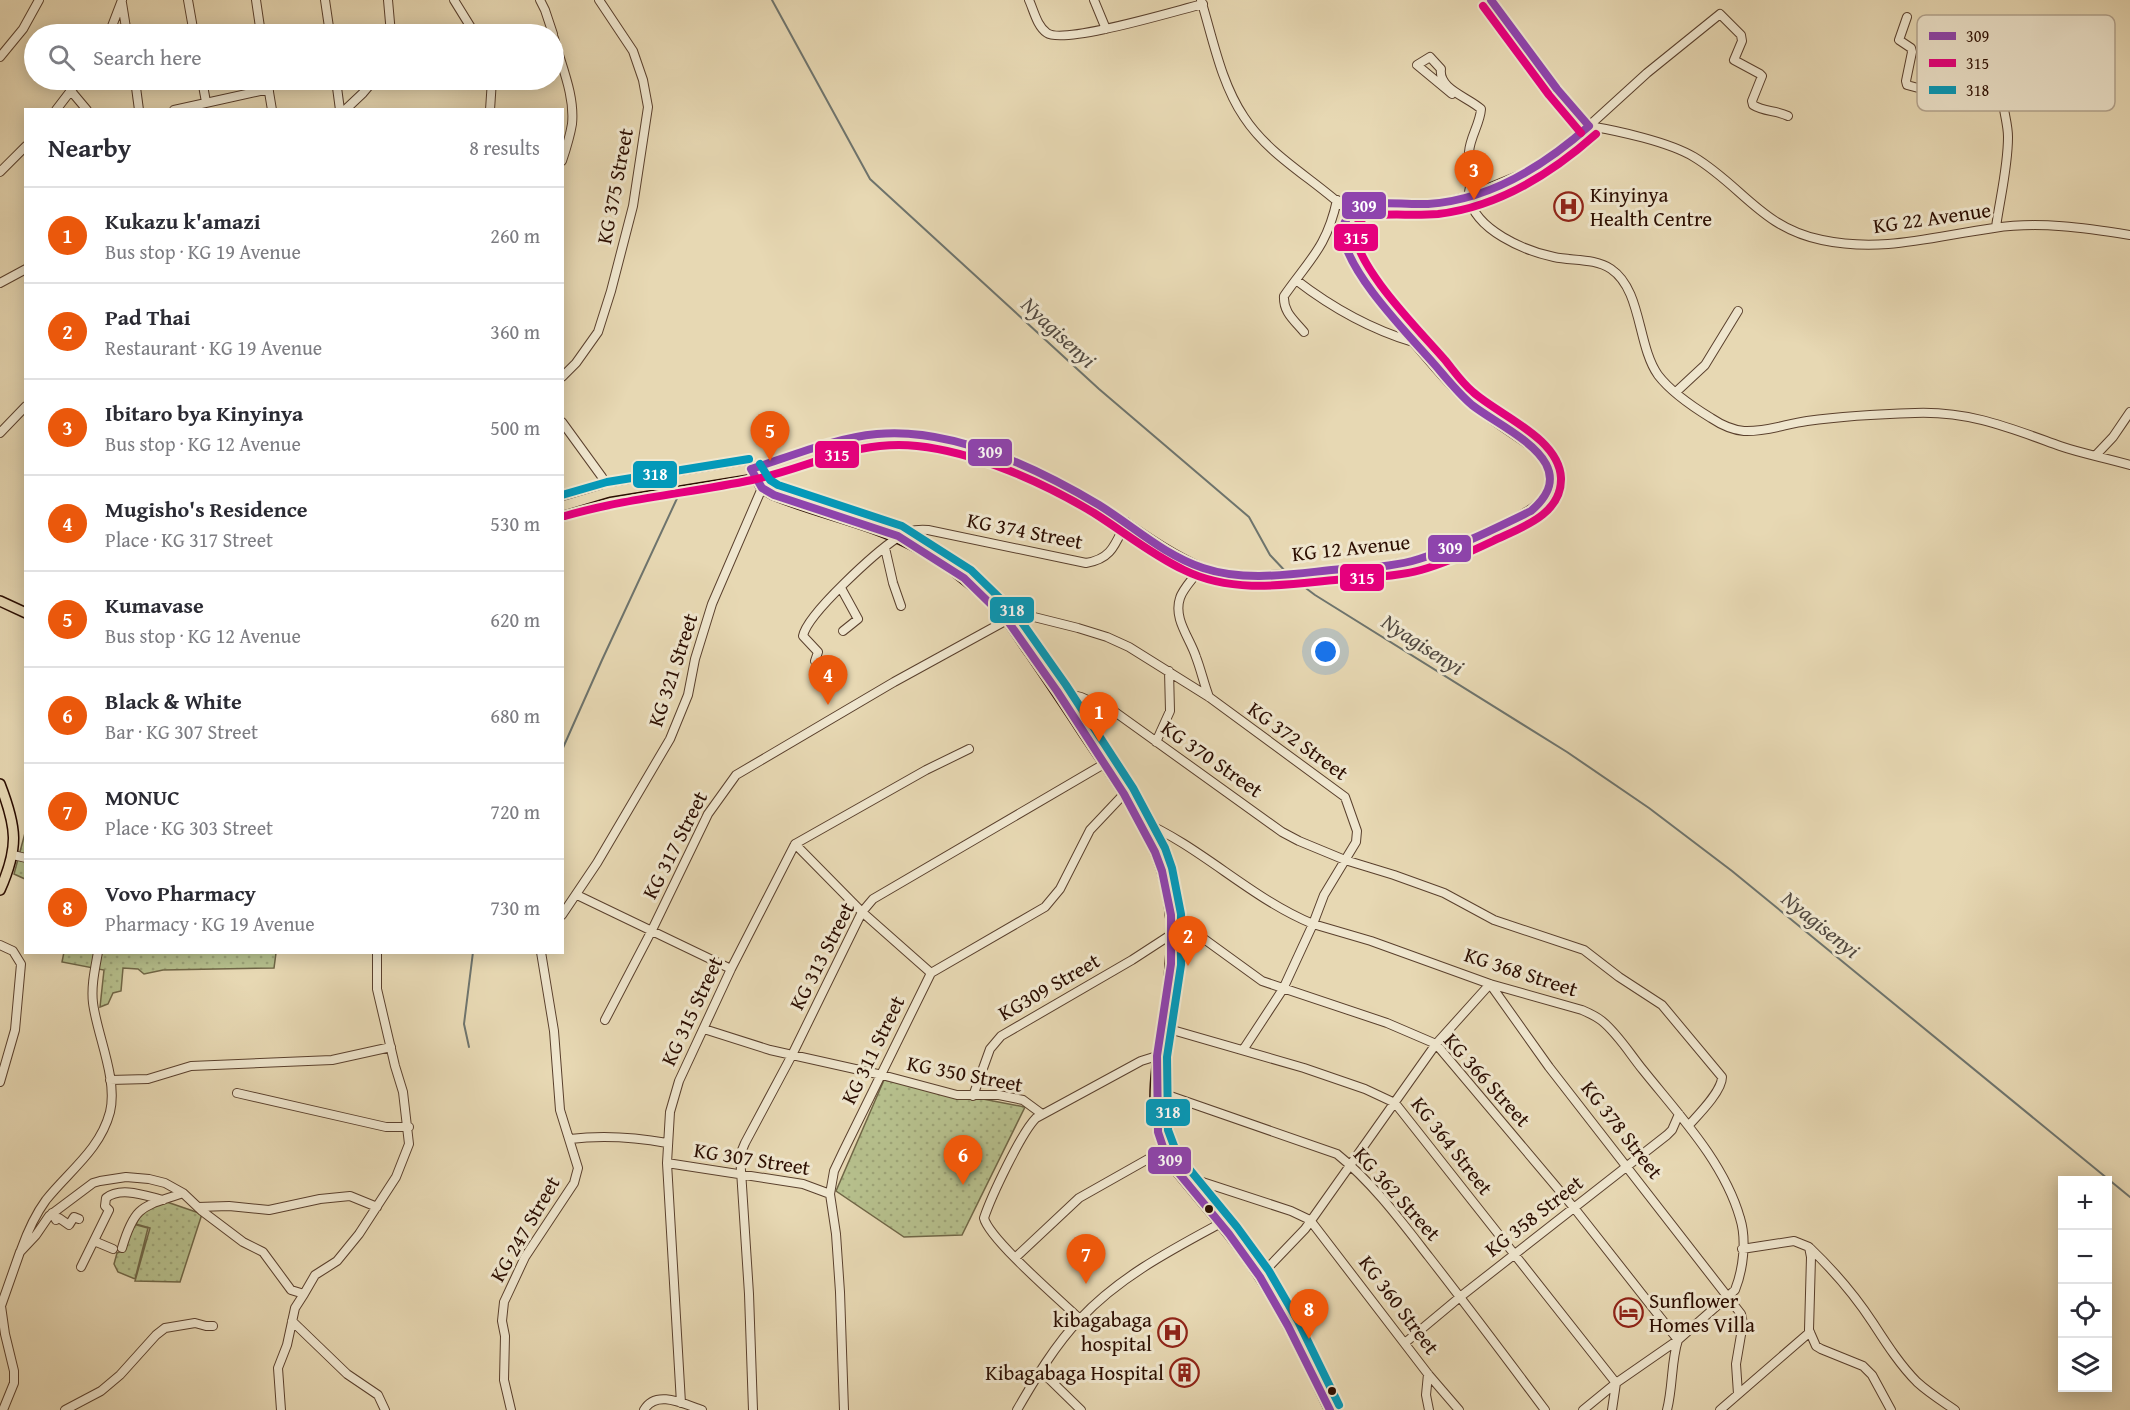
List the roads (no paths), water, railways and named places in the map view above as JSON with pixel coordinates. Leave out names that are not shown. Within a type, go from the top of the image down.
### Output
[{"type":"main road","name":"KG 12 Avenue","points":[[564,505],[609,492],[752,469]]},
{"type":"main road","points":[[752,469],[762,488],[789,501],[898,536],[963,579],[1007,620],[1057,691],[1124,794],[1162,870],[1171,915],[1170,973],[1157,1056],[1156,1117],[1164,1150],[1260,1276],[1277,1304],[1330,1410]]},
{"type":"main road","points":[[0,601],[24,612]]},
{"type":"main road","points":[[0,784],[11,812],[14,834],[14,855],[0,890]]},
{"type":"street","points":[[26,24],[39,0]]},
{"type":"street","points":[[188,0],[192,24]]},
{"type":"street","points":[[256,0],[260,24]]},
{"type":"street","points":[[325,0],[329,24]]},
{"type":"street","points":[[388,0],[391,24]]},
{"type":"street","points":[[454,0],[470,24]]},
{"type":"street","points":[[540,0],[549,24]]},
{"type":"street","name":"KG 375 Street","points":[[564,374],[590,346],[602,322],[633,206],[648,107],[643,80],[633,51],[599,0]]},
{"type":"street","points":[[1029,0],[1038,21],[1047,33],[1056,36],[1106,29],[1202,2],[1223,72],[1244,118],[1271,149],[1337,200],[1350,213],[1361,206],[1371,204],[1442,203],[1469,196],[1530,171],[1557,154],[1647,73],[1720,14],[1742,35],[1742,41],[1734,60],[1762,76],[1752,101],[1753,105],[1788,116]]},
{"type":"street","points":[[1094,0],[1106,29]]},
{"type":"street","points":[[1491,0],[1557,89],[1590,126]]},
{"type":"street","points":[[113,24],[122,1]]},
{"type":"street","points":[[122,1],[126,24]]},
{"type":"street","points":[[1907,17],[1899,40],[1911,48],[1912,52],[1907,85],[1917,88]]},
{"type":"street","points":[[0,57],[24,27]]},
{"type":"street","points":[[1452,94],[1417,64],[1430,57],[1441,69],[1440,75],[1444,84],[1481,109],[1469,151],[1472,177],[1469,196],[1478,216],[1494,233],[1540,254],[1586,260],[1609,267],[1628,290],[1650,358],[1658,374],[1676,393],[1711,418],[1741,431],[1772,429],[1803,421],[1848,416],[1918,413],[1962,415],[2005,426],[2063,447],[2130,465]]},
{"type":"street","points":[[564,74],[571,98],[572,125],[564,153]]},
{"type":"street","points":[[137,90],[140,108]]},
{"type":"street","points":[[204,90],[206,102]]},
{"type":"street","points":[[182,108],[264,90]]},
{"type":"street","points":[[269,90],[272,108]]},
{"type":"street","points":[[337,90],[340,108]]},
{"type":"street","points":[[347,108],[364,90]]},
{"type":"street","points":[[490,108],[491,90]]},
{"type":"street","points":[[58,108],[71,91],[85,108]]},
{"type":"street","points":[[1996,227],[2008,144],[2004,111]]},
{"type":"street","name":"KG 22 Avenue","points":[[1590,126],[1672,147],[1692,155],[1767,217],[1802,235],[1821,240],[1850,245],[1880,246],[1996,227],[2053,226],[2088,228],[2130,235]]},
{"type":"street","points":[[0,172],[24,148]]},
{"type":"street","points":[[1304,332],[1283,306],[1284,296],[1313,258],[1328,232],[1337,200]]},
{"type":"street","name":"KG 12 Avenue","points":[[752,469],[857,437],[880,434],[905,434],[968,445],[1067,487],[1181,557],[1220,573],[1301,572],[1384,566],[1417,560],[1492,530],[1531,511],[1543,501],[1551,479],[1544,459],[1536,450],[1465,399],[1415,342],[1356,267],[1343,235],[1350,213]]},
{"type":"street","points":[[0,283],[24,269]]},
{"type":"street","points":[[1296,280],[1332,306],[1356,319],[1415,342]]},
{"type":"street","points":[[1676,393],[1705,365],[1738,311]]},
{"type":"street","points":[[0,433],[24,408]]},
{"type":"street","points":[[2096,455],[2113,437],[2130,412]]},
{"type":"street","points":[[564,425],[602,477],[609,492]]},
{"type":"street","name":"KG 321 Street","points":[[564,912],[577,895],[670,739],[688,695],[694,659],[712,604],[762,488]]},
{"type":"street","name":"KG 374 Street","points":[[898,536],[915,530],[928,530],[1086,563],[1099,561],[1105,557],[1112,549],[1125,522]]},
{"type":"street","points":[[815,661],[818,652],[803,636],[804,630],[812,618],[842,588],[898,536]]},
{"type":"street","points":[[885,548],[901,606]]},
{"type":"street","points":[[1201,567],[1183,591],[1179,600],[1179,610],[1180,620],[1195,654],[1209,698]]},
{"type":"street","points":[[842,588],[858,619],[843,631]]},
{"type":"street","name":"KG 372 Street","points":[[1007,620],[1035,617],[1078,627],[1129,647],[1209,698],[1342,793],[1352,813],[1357,831],[1356,842],[1327,889],[1283,989],[1243,1050]]},
{"type":"street","name":"KG 317 Street","points":[[605,1020],[708,814],[736,775],[894,682],[1007,620]]},
{"type":"street","points":[[1156,742],[1170,711],[1169,671]]},
{"type":"street","name":"KG 370 Street","points":[[1057,691],[1096,702],[1115,712],[1290,836],[1345,860],[1444,893],[1494,920],[1580,948],[1619,977],[1656,1000],[1722,1077],[1718,1090],[1689,1125]]},
{"type":"street","points":[[969,749],[926,770],[795,844],[862,912],[931,973],[1045,907],[1059,889],[1090,830],[1124,794]]},
{"type":"street","name":"KG 313 Street","points":[[753,1410],[749,1294],[740,1155],[862,912],[873,899],[1104,764]]},
{"type":"street","name":"KG 368 Street","points":[[1138,819],[1177,838],[1276,907],[1313,924],[1371,941],[1490,984],[1582,1010],[1602,1021],[1689,1125],[1716,1165],[1738,1210],[1743,1232],[1739,1281],[1735,1290],[1728,1296]]},
{"type":"street","name":"KG 315 Street","points":[[681,1403],[667,1163],[670,1112],[731,969],[795,844]]},
{"type":"street","points":[[14,855],[24,858]]},
{"type":"street","points":[[577,895],[731,969]]},
{"type":"street","name":"KG 366 Street","points":[[1171,915],[1262,981],[1387,1023],[1436,1044],[1575,1209],[1678,1340]]},
{"type":"street","name":"KG309 Street","points":[[974,1096],[990,1049],[1001,1036],[1132,960],[1172,934]]},
{"type":"street","points":[[0,945],[12,951],[21,964],[15,1030],[0,1082]]},
{"type":"street","points":[[3,1410],[14,1383],[14,1371],[1,1306],[20,1252],[31,1225],[45,1201],[92,1150],[100,1136],[111,1104],[110,1080],[105,1051],[95,1018],[92,992],[98,954]]},
{"type":"street","points":[[281,1410],[278,1368],[295,1308],[315,1275],[337,1261],[360,1234],[396,1178],[409,1144],[409,1127],[403,1092],[394,1066],[377,990],[377,954]]},
{"type":"street","points":[[539,954],[554,1031],[560,1110],[570,1139]]},
{"type":"street","name":"KG 311 Street","points":[[844,1410],[840,1292],[836,1234],[830,1194],[834,1171],[931,973]]},
{"type":"street","points":[[1260,1276],[1305,1229],[1436,1044],[1490,984]]},
{"type":"street","name":"KG 378 Street","points":[[1490,984],[1549,1067],[1743,1318],[1736,1365],[1738,1394]]},
{"type":"street","name":"KG 364 Street","points":[[1162,1027],[1334,1078],[1378,1094],[1395,1103],[1616,1383]]},
{"type":"street","name":"KG 350 Street","points":[[704,1029],[792,1055],[957,1095],[999,1095],[1023,1100],[1042,1114]]},
{"type":"street","points":[[110,1080],[148,1079],[192,1066],[332,1060],[391,1047]]},
{"type":"street","points":[[1080,1319],[986,1226],[984,1218],[1030,1124],[1042,1114],[1141,1061],[1157,1056]]},
{"type":"street","name":"KG 362 Street","points":[[1156,1091],[1337,1154],[1351,1165],[1382,1198],[1545,1410]]},
{"type":"street","points":[[237,1093],[386,1127],[409,1127]]},
{"type":"street","name":"KG 358 Street","points":[[1406,1342],[1460,1297],[1667,1136],[1679,1114]]},
{"type":"street","name":"KG 307 Street","points":[[570,1139],[597,1136],[637,1137],[667,1143]]},
{"type":"street","name":"KG 247 Street","points":[[511,1410],[504,1380],[505,1336],[502,1322],[504,1302],[525,1257],[577,1176],[578,1168],[570,1139]]},
{"type":"street","points":[[1016,1257],[1079,1198],[1164,1150]]},
{"type":"street","name":"KG 307 Street","points":[[667,1163],[803,1184],[830,1194]]},
{"type":"street","name":"KG 360 Street","points":[[1181,1175],[1291,1210],[1310,1220],[1406,1342],[1428,1374],[1459,1410]]},
{"type":"street","points":[[20,1252],[52,1213],[93,1183],[113,1178],[149,1179],[165,1183],[183,1193],[243,1242],[263,1252],[291,1290],[304,1294]]},
{"type":"street","points":[[81,1267],[109,1210],[105,1206],[106,1198],[124,1192],[163,1200]]},
{"type":"street","points":[[94,1241],[118,1248],[142,1207],[183,1193]]},
{"type":"street","points":[[198,1207],[229,1206],[269,1210],[320,1199],[350,1196],[377,1207]]},
{"type":"street","points":[[52,1213],[57,1220],[59,1218],[69,1225],[74,1217],[79,1219]]},
{"type":"street","points":[[1017,1410],[1041,1371],[1080,1319],[1122,1283],[1148,1265],[1221,1223]]},
{"type":"street","points":[[1742,1249],[1794,1241],[1809,1247],[1826,1263],[1859,1304],[1916,1382],[1955,1410]]},
{"type":"street","points":[[1809,1247],[1811,1257],[1810,1332],[1816,1346],[1863,1366],[1872,1375],[1891,1410]]},
{"type":"street","points":[[1583,1410],[1616,1383],[1678,1340],[1728,1296]]},
{"type":"street","points":[[292,1321],[347,1374],[378,1395],[385,1410]]},
{"type":"street","points":[[65,1410],[101,1391],[120,1375],[165,1328],[195,1323],[213,1326]]},
{"type":"street","points":[[1720,1410],[1810,1332]]},
{"type":"street","points":[[1667,1410],[1674,1376],[1674,1353],[1678,1340]]},
{"type":"street","points":[[1041,1371],[1081,1410]]},
{"type":"street","points":[[1428,1374],[1426,1395],[1429,1410]]},
{"type":"street","points":[[1612,1410],[1616,1383]]},
{"type":"street","points":[[644,1410],[649,1403],[660,1398],[702,1410]]},
{"type":"waterway","name":"Nyagisenyi","points":[[772,0],[870,179],[1099,389],[1249,517],[1270,555],[1287,573]]},
{"type":"waterway","points":[[564,746],[680,492]]},
{"type":"waterway","name":"Nyagisenyi","points":[[1291,577],[1315,595],[1567,752],[1649,808],[1732,871],[2130,1197]]},
{"type":"waterway","points":[[469,1047],[464,1024],[473,954]]},
{"type":"place","name":"Ibitaro bya Kinyinya","points":[[1474,200]]},
{"type":"place","name":"Kinyinya Health Centre","points":[[1569,207]]},
{"type":"place","name":"Kumavase","points":[[770,461]]},
{"type":"place","name":"Mugisho's Residence","points":[[828,705]]},
{"type":"place","name":"Kukazu k'amazi","points":[[1099,742]]},
{"type":"place","name":"Pad Thai","points":[[1188,966]]},
{"type":"place","name":"Black & White","points":[[963,1185]]},
{"type":"place","name":"MONUC","points":[[1086,1284]]},
{"type":"place","name":"Sunflower Homes Villa","points":[[1628,1313]]},
{"type":"place","name":"kibagabaga hospital","points":[[1173,1332]]},
{"type":"place","name":"Vovo Pharmacy","points":[[1309,1339]]},
{"type":"place","name":"Kibagabaga Hospital","points":[[1185,1373]]}]
